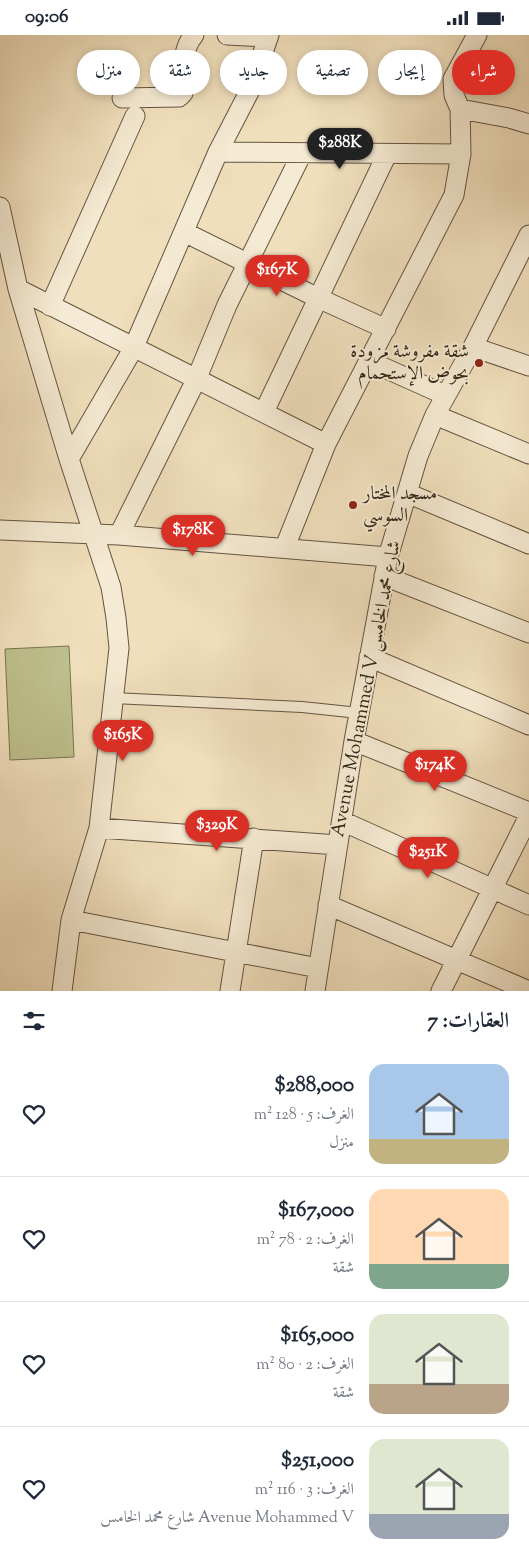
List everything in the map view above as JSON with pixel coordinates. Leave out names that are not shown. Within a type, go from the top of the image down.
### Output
[{"type":"street","points":[[122,99],[179,97],[183,93],[184,59],[190,39],[194,35]]},
{"type":"street","points":[[69,459],[133,349],[218,153],[250,90],[268,36],[227,35]]},
{"type":"street","points":[[285,547],[326,444],[454,195],[461,155],[460,109],[454,95],[453,79],[478,35]]},
{"type":"street","points":[[460,109],[509,118],[529,124]]},
{"type":"street","points":[[50,306],[135,116]]},
{"type":"street","points":[[218,153],[461,155]]},
{"type":"street","points":[[119,535],[196,380],[227,305],[302,153]]},
{"type":"street","points":[[264,412],[387,154]]},
{"type":"street","points":[[0,207],[18,289],[69,459],[111,587],[119,648],[99,828],[71,920],[62,991]]},
{"type":"street","points":[[184,232],[386,329]]},
{"type":"street","name":"Avenue Mohammed V شارع محمد الخامس","points":[[316,991],[318,967],[358,713],[388,557],[407,493],[435,415],[522,266],[529,235]]},
{"type":"street","points":[[18,289],[133,349],[326,444]]},
{"type":"street","points":[[473,347],[529,366]]},
{"type":"street","points":[[369,361],[445,395]]},
{"type":"street","points":[[435,415],[529,454]]},
{"type":"street","points":[[407,493],[529,544]]},
{"type":"street","points":[[0,530],[119,535],[285,547],[388,557]]},
{"type":"street","points":[[384,576],[529,633]]},
{"type":"street","points":[[369,657],[529,725]]},
{"type":"street","points":[[354,741],[529,814],[493,890],[441,991]]},
{"type":"street","points":[[342,821],[529,905]]},
{"type":"street","points":[[99,828],[338,845]]},
{"type":"street","points":[[230,991],[254,838]]},
{"type":"street","points":[[328,905],[529,991]]},
{"type":"street","points":[[71,920],[236,953],[318,967]]},
{"type":"lane","points":[[113,698],[302,707],[358,713]]},
{"type":"green space","points":[[69,646],[74,757],[10,760],[5,649]]},
{"type":"place","name":"شقة مفروشة مزودة بحوض الإستحمام","points":[[479,363]]},
{"type":"place","name":"مسجد المختار السوسي","points":[[353,505]]}]
